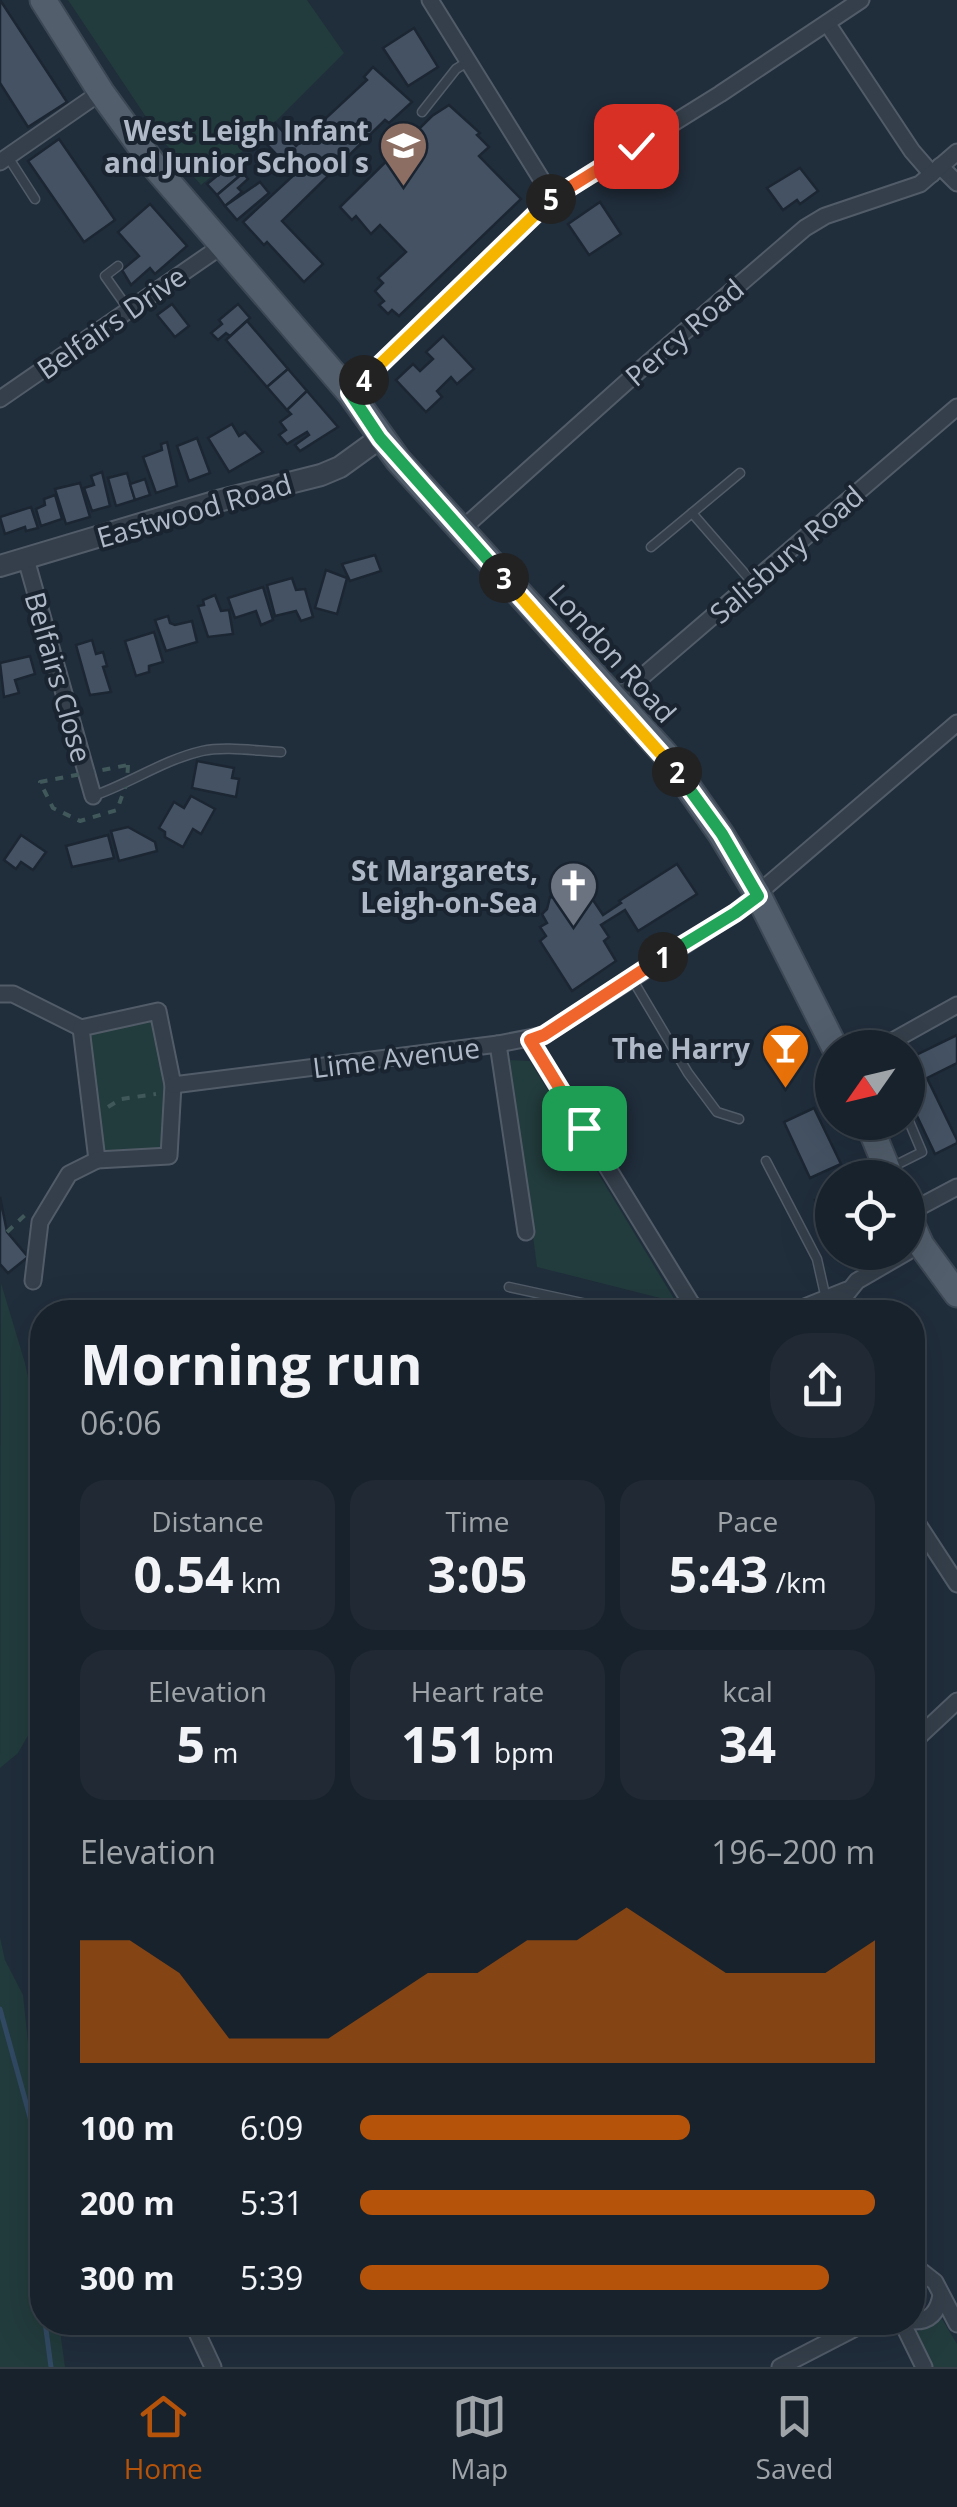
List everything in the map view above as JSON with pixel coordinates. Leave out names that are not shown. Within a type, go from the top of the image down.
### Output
[{"type":"main road","name":"London Road","points":[[43,0],[101,92],[156,168],[350,393],[380,438],[665,754],[722,834],[826,1030]]},
{"type":"main road","points":[[925,1263],[957,1294]]},
{"type":"street","points":[[430,0],[553,198]]},
{"type":"street","points":[[350,393],[553,198],[860,0]]},
{"type":"street","points":[[827,23],[912,152],[957,183]]},
{"type":"street","points":[[4,160],[101,92]]},
{"type":"street","name":"Percy Road","points":[[461,530],[805,228],[825,216],[912,188],[957,152]]},
{"type":"street","name":"Belfairs Drive","points":[[0,399],[223,245]]},
{"type":"street","name":"Salisbury Road","points":[[615,700],[957,408]]},
{"type":"street","name":"Eastwood Road","points":[[0,566],[214,502],[321,475],[380,438]]},
{"type":"street","name":"Belfairs Close","points":[[26,559],[93,796]]},
{"type":"street","name":"Lime Avenue","points":[[172,1090],[544,1035],[758,896],[957,723]]},
{"type":"street","points":[[0,994],[12,994],[81,1028],[158,1011],[172,1090],[168,1156],[96,1160],[70,1174],[40,1222],[33,1281]]},
{"type":"street","points":[[913,1030],[957,1006]]},
{"type":"street","points":[[81,1028],[96,1160]]},
{"type":"street","points":[[530,1040],[684,1300]]},
{"type":"street","points":[[498,1044],[526,1232]]},
{"type":"street","points":[[925,1205],[957,1187]]},
{"type":"street","points":[[836,1300],[880,1270]]},
{"type":"street","points":[[925,1535],[957,1584]]},
{"type":"street","points":[[925,1731],[957,1700]]},
{"type":"street","points":[[925,2278],[935,2282],[957,2324]]},
{"type":"street","points":[[925,2318],[936,2312],[941,2296]]},
{"type":"street","points":[[198,2335],[213,2367]]},
{"type":"street","points":[[780,2367],[841,2335]]},
{"type":"street","points":[[908,2335],[924,2367]]},
{"type":"lane","points":[[422,112],[456,69],[468,61]]},
{"type":"lane","points":[[4,160],[36,199]]},
{"type":"lane","points":[[118,266],[105,276],[129,310]]},
{"type":"lane","points":[[651,547],[740,473]]},
{"type":"lane","points":[[692,513],[752,582]]},
{"type":"lane","points":[[93,796],[115,789],[162,763],[206,750],[281,752]]},
{"type":"lane","points":[[631,977],[688,1073],[717,1112],[740,1120]]},
{"type":"lane","points":[[910,1160],[922,1152],[917,1140]]},
{"type":"lane","points":[[766,1161],[818,1258],[828,1300]]},
{"type":"lane","points":[[510,1286],[571,1300]]},
{"type":"path","points":[[92,1118],[121,1099],[172,1090]]},
{"type":"green space","points":[[68,0],[307,0],[344,53],[260,137],[201,185],[158,135]]},
{"type":"green space","points":[[153,1017],[167,1086],[164,1149],[102,1153],[86,1031]]},
{"type":"green space","points":[[510,1060],[530,1061],[675,1300],[537,1267]]},
{"type":"green space","points":[[1,1283],[30,1387],[30,1732],[18,1753],[0,1768]]},
{"type":"green space","points":[[0,1937],[5,1960],[23,1995],[30,2060],[30,2335],[61,2335],[65,2367],[0,2367]]},
{"type":"green space","points":[[942,2319],[957,2344],[957,2367],[932,2367],[916,2335],[925,2335],[925,2328]]},
{"type":"building","points":[[0,0],[67,102],[28,127],[0,83]]},
{"type":"building","points":[[414,28],[438,67],[408,86],[383,48]]},
{"type":"building","points":[[373,67],[412,102],[389,123],[385,120],[282,221],[323,264],[304,282],[243,222],[295,174],[260,137],[275,123],[296,146],[367,80],[364,77]]},
{"type":"building","points":[[449,105],[480,133],[477,135],[489,147],[479,156],[521,199],[399,316],[392,310],[388,314],[379,305],[384,301],[375,291],[383,283],[378,278],[406,252],[380,225],[371,234],[356,216],[352,220],[340,207],[432,116]]},
{"type":"building","points":[[59,139],[115,220],[84,242],[28,161]]},
{"type":"building","points":[[237,165],[243,173],[217,195],[207,184]]},
{"type":"building","points":[[800,168],[818,191],[783,210],[767,188]]},
{"type":"building","points":[[243,173],[248,179],[238,188],[242,192],[225,206],[217,195]]},
{"type":"building","points":[[260,182],[269,193],[237,220],[225,206]]},
{"type":"building","points":[[600,202],[621,234],[589,255],[568,224]]},
{"type":"building","points":[[150,204],[187,246],[155,274],[150,268],[131,285],[122,270],[139,256],[118,232]]},
{"type":"building","points":[[172,304],[189,326],[175,337],[157,315]]},
{"type":"building","points":[[238,304],[250,318],[230,336],[226,333],[218,340],[211,333],[222,324],[219,320]]},
{"type":"building","points":[[247,321],[288,369],[267,387],[226,340]]},
{"type":"building","points":[[443,336],[474,369],[457,384],[451,377],[437,391],[442,397],[426,412],[396,380],[413,364],[420,371],[433,359],[426,352]]},
{"type":"building","points":[[288,369],[307,391],[287,410],[267,387]]},
{"type":"building","points":[[307,391],[338,427],[300,451],[295,445],[309,435],[307,432],[287,444],[279,435],[286,430],[280,422],[291,414],[287,410]]},
{"type":"building","points":[[232,424],[239,436],[245,432],[263,452],[229,472],[208,438]]},
{"type":"building","points":[[197,438],[210,473],[189,481],[177,446]]},
{"type":"building","points":[[167,442],[177,486],[156,493],[143,457],[162,450],[161,444]]},
{"type":"building","points":[[102,472],[110,506],[92,511],[84,488],[94,485],[91,476]]},
{"type":"building","points":[[127,473],[135,500],[116,506],[108,478]]},
{"type":"building","points":[[145,479],[150,495],[135,500],[130,484]]},
{"type":"building","points":[[80,483],[90,517],[66,524],[55,489]]},
{"type":"building","points":[[55,495],[62,519],[41,526],[36,509],[45,505],[44,499]]},
{"type":"building","points":[[31,507],[38,528],[26,531],[25,527],[5,534],[0,517]]},
{"type":"building","points":[[375,555],[381,571],[350,581],[342,564]]},
{"type":"building","points":[[326,570],[347,578],[337,614],[315,608]]},
{"type":"building","points":[[292,578],[296,590],[305,589],[313,617],[301,621],[296,611],[275,616],[267,585]]},
{"type":"building","points":[[263,587],[273,620],[261,625],[256,611],[235,618],[228,598]]},
{"type":"building","points":[[215,595],[221,611],[229,610],[233,634],[208,637],[198,606]]},
{"type":"building","points":[[168,616],[175,625],[192,621],[197,642],[166,651],[155,620]]},
{"type":"building","points":[[154,632],[163,662],[136,676],[125,641]]},
{"type":"building","points":[[92,640],[96,654],[103,652],[111,692],[90,695],[76,645]]},
{"type":"building","points":[[30,656],[35,674],[15,680],[19,693],[4,697],[0,663]]},
{"type":"building","points":[[197,761],[234,768],[232,778],[239,779],[236,797],[192,788]]},
{"type":"building","points":[[191,796],[215,809],[201,834],[193,829],[183,847],[165,837],[159,828],[174,802],[184,808]]},
{"type":"building","points":[[128,827],[155,842],[157,851],[119,861],[111,831]]},
{"type":"building","points":[[21,835],[46,852],[33,870],[21,862],[16,869],[4,860]]},
{"type":"building","points":[[108,835],[114,858],[72,867],[66,846]]},
{"type":"building","name":"St Margarets, Leigh-on-Sea","points":[[677,864],[697,894],[638,931],[625,910],[601,925],[609,937],[604,941],[616,961],[572,991],[540,941],[546,936],[540,927],[547,923],[542,914],[550,897],[561,899],[572,894],[577,900],[589,894],[603,915]]},
{"type":"building","points":[[957,1035],[957,1063],[927,1078],[957,1140],[935,1154],[925,1133],[925,1051]]},
{"type":"building","points":[[814,1108],[815,1140],[829,1140],[839,1160],[815,1160],[815,1176],[810,1178],[784,1122]]},
{"type":"building","points":[[0,1197],[7,1232],[28,1257],[8,1273],[0,1264]]},
{"type":"waterway","points":[[0,2009],[30,2117]]},
{"type":"waterway","points":[[47,2335],[51,2367]]},
{"type":"place","name":"West Leigh Infant and Junior School s","points":[[404,188]]},
{"type":"place","name":"St Margarets, Leigh-on-Sea","points":[[573,928]]},
{"type":"place","name":"The Harry","points":[[785,1090]]},
{"type":"route","points":[[584,1128],[530,1040],[544,1035],[758,896],[722,834],[665,754],[398,460],[350,393],[553,198],[636,146]]}]
